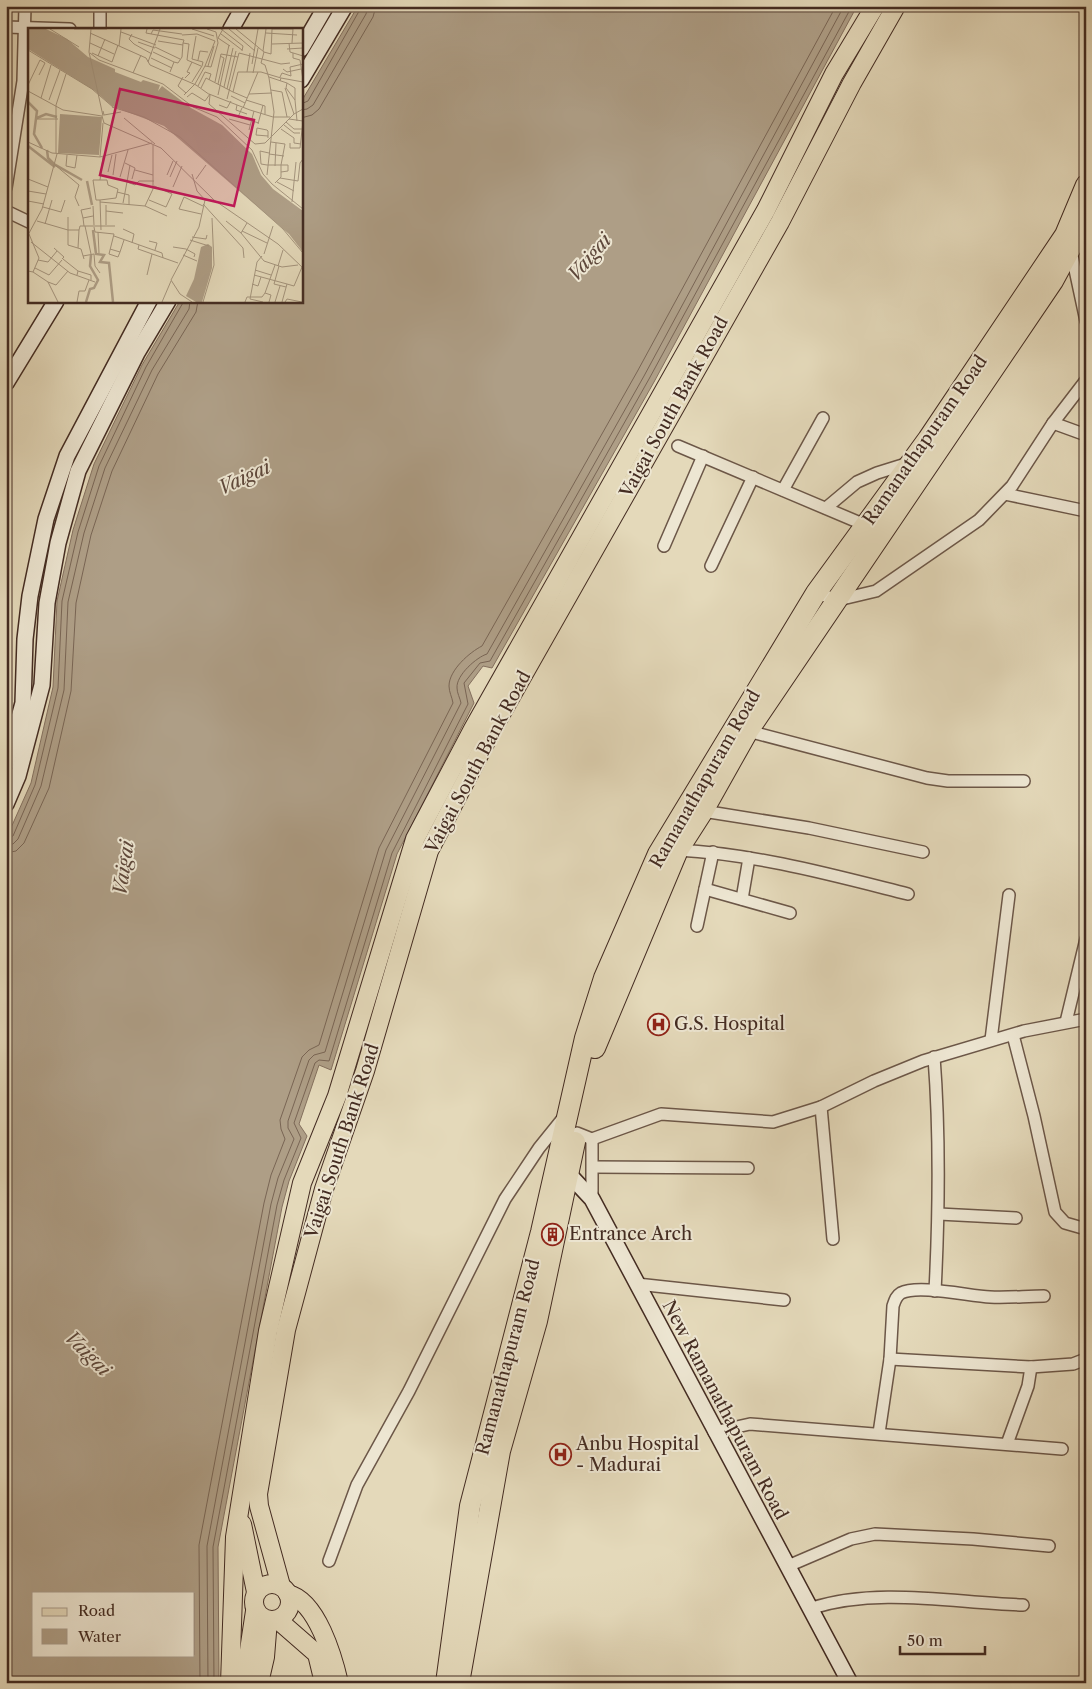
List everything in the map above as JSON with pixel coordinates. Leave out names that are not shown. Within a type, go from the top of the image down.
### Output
[{"type":"highway","name":"Ramanathapuram Road","points":[[459,1683],[500,1451],[537,1321],[563,1167],[568,1110],[585,1038],[604,978],[658,854],[816,593],[912,462],[1065,235],[1086,185]]},
{"type":"highway","name":"Ramanathapuram Road","points":[[446,1683],[470,1506],[541,1232],[563,1167],[584,1136],[582,1094],[599,1036],[678,850],[703,811],[748,731],[1053,281],[1080,235]]},
{"type":"main road","name":"Vaigai South Bank Road","points":[[230,1683],[235,1537],[268,1331],[302,1183],[337,1096],[414,839],[473,729],[766,210],[834,74],[875,6]]},
{"type":"main road","name":"Vaigai South Bank Road","points":[[285,1590],[259,1506],[258,1494],[286,1330],[324,1189],[364,1071],[429,851],[492,730],[780,222],[852,83],[896,6]]},
{"type":"main road","name":"Vaigai South Bank Road","points":[[240,1513],[256,1592]]},
{"type":"main road","points":[[324,1683],[317,1654],[267,1617],[253,1601],[256,1592],[270,1584],[296,1596],[304,1603],[332,1652],[339,1683]]},
{"type":"main road","points":[[267,1617],[289,1609],[285,1590]]},
{"type":"main road","points":[[244,1683],[267,1617]]},
{"type":"main road","points":[[259,1683],[265,1657],[267,1617]]},
{"type":"street","points":[[6,188],[23,81],[26,27],[25,6]]},
{"type":"street","points":[[100,6],[100,28]]},
{"type":"street","points":[[232,28],[244,6]]},
{"type":"street","points":[[302,46],[326,6]]},
{"type":"street","points":[[302,78],[346,6]]},
{"type":"street","points":[[6,26],[48,28]]},
{"type":"street","points":[[6,211],[28,222]]},
{"type":"street","points":[[1080,235],[1086,321]]},
{"type":"street","points":[[6,383],[55,302]]},
{"type":"street","points":[[6,765],[23,703],[25,639],[30,596],[46,519],[67,456],[148,302]]},
{"type":"street","points":[[6,804],[18,776],[42,684],[47,603],[58,543],[78,471],[137,353],[167,302]]},
{"type":"street","points":[[816,593],[838,600],[876,591],[979,520],[1012,486],[1053,423],[1086,380]]},
{"type":"street","points":[[783,490],[823,418]]},
{"type":"street","points":[[1053,423],[1086,435]]},
{"type":"street","points":[[678,446],[865,525]]},
{"type":"street","points":[[664,546],[703,456]]},
{"type":"street","points":[[826,508],[857,482],[877,472],[912,462]]},
{"type":"street","points":[[711,566],[753,477]]},
{"type":"street","points":[[1005,494],[1086,511]]},
{"type":"street","points":[[748,731],[927,778],[948,781],[1024,781]]},
{"type":"street","points":[[703,811],[809,828],[923,852]]},
{"type":"street","points":[[678,850],[713,852],[749,858],[908,894]]},
{"type":"street","points":[[697,926],[713,852]]},
{"type":"street","points":[[742,899],[749,858]]},
{"type":"street","points":[[705,889],[790,913]]},
{"type":"street","points":[[991,1040],[1009,895]]},
{"type":"street","points":[[1066,1022],[1086,939]]},
{"type":"street","points":[[592,1199],[593,1167],[584,1136],[661,1114],[773,1122],[821,1107],[874,1081],[934,1057],[991,1040],[1086,1019]]},
{"type":"street","points":[[1013,1035],[1034,1116],[1055,1212],[1065,1223],[1086,1229]]},
{"type":"street","points":[[934,1057],[938,1115],[936,1291]]},
{"type":"street","points":[[329,1561],[357,1485],[409,1391],[505,1199],[539,1148],[582,1094]]},
{"type":"street","points":[[821,1107],[833,1239]]},
{"type":"street","name":"New Ramanathapuram Road","points":[[563,1167],[592,1199],[714,1432],[812,1608],[850,1683]]},
{"type":"street","points":[[593,1167],[748,1168]]},
{"type":"street","points":[[938,1214],[1016,1218]]},
{"type":"street","points":[[637,1284],[784,1300]]},
{"type":"street","points":[[880,1434],[890,1359],[895,1298],[901,1293],[911,1290],[990,1297],[1044,1296]]},
{"type":"street","points":[[890,1359],[1030,1367],[1064,1366],[1086,1359]]},
{"type":"street","points":[[1007,1444],[1028,1386],[1030,1367]]},
{"type":"street","points":[[714,1432],[750,1424],[1062,1449]]},
{"type":"street","points":[[788,1566],[851,1539],[875,1534],[973,1539],[1049,1546]]},
{"type":"street","points":[[812,1608],[836,1600],[865,1598],[1023,1605]]},
{"type":"water","name":"Vaigai","points":[[358,6],[857,6],[654,382],[492,668],[483,666],[468,686],[474,703],[397,854],[331,1070],[319,1065],[299,1124],[307,1136],[289,1181],[282,1207],[218,1547],[219,1683],[6,1683],[6,839],[31,783],[53,687],[57,601],[73,530],[94,464],[142,365],[179,302],[302,302],[302,100]]},
{"type":"place","name":"G.S. Hospital","points":[[658,1024]]},
{"type":"place","name":"Entrance Arch","points":[[553,1234]]},
{"type":"place","name":"Anbu Hospital - Madurai","points":[[560,1454]]}]
